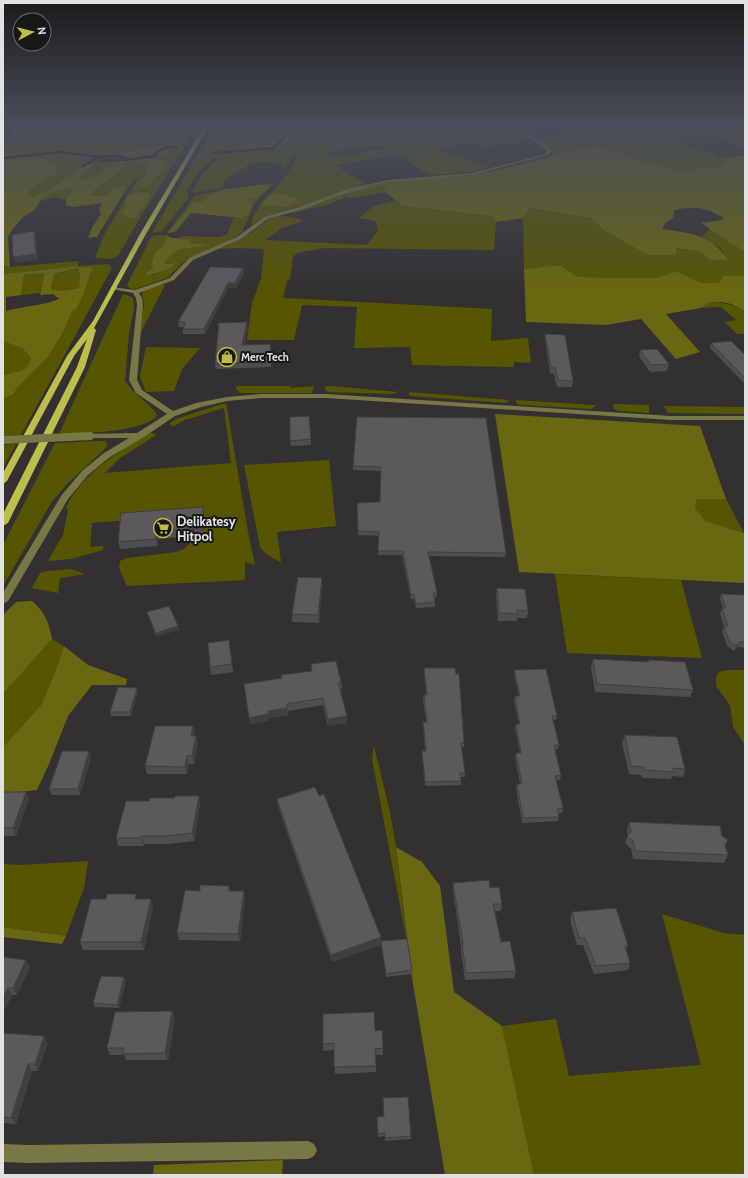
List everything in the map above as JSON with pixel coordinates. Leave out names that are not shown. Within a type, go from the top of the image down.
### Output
[{"type":"main road","points":[[3,481],[71,356],[96,321],[143,234],[174,182]]},
{"type":"main road","points":[[3,523],[81,367],[96,321]]},
{"type":"street","points":[[114,288],[135,292],[172,279],[190,259],[239,238],[266,218],[372,184],[385,182]]},
{"type":"street","points":[[135,292],[139,298],[140,305],[133,380],[139,391],[172,414]]},
{"type":"street","points":[[3,601],[64,498],[85,473],[102,460],[172,414],[199,405],[227,399],[261,396],[326,396],[670,418],[745,418]]},
{"type":"street","points":[[3,440],[141,435]]},
{"type":"street","points":[[3,1152],[28,1154],[308,1150]]},
{"type":"shaded area","points":[[3,182],[43,182],[28,193],[32,197],[60,182],[106,182],[91,193],[90,196],[108,196],[114,187],[127,186],[97,237],[88,238],[93,226],[101,214],[99,208],[103,203],[73,207],[66,205],[66,200],[73,190],[67,188],[47,194],[40,201],[35,210],[23,217],[12,230],[8,237],[10,267],[3,265]]},
{"type":"shaded area","points":[[43,182],[61,182],[41,195],[32,197],[28,193]]},
{"type":"shaded area","points":[[106,182],[132,182],[123,196],[127,186],[114,187],[108,196],[90,196],[91,193]]},
{"type":"shaded area","points":[[136,182],[142,182],[140,186],[148,186],[152,182],[162,182],[118,256],[111,259],[95,258],[104,235],[126,198],[125,203],[134,218],[138,216],[137,213],[147,203],[131,194],[127,196]]},
{"type":"shaded area","points":[[142,182],[152,182],[148,186],[140,186]]},
{"type":"shaded area","points":[[182,182],[192,182],[187,190],[189,197],[162,231],[152,233]]},
{"type":"shaded area","points":[[198,182],[224,182],[224,187],[197,193],[192,192]]},
{"type":"shaded area","points":[[275,182],[255,203],[242,232],[237,236],[224,244],[188,258],[167,278],[135,289],[129,288],[127,285],[151,237],[166,235],[160,256],[154,266],[146,273],[154,275],[164,269],[170,268],[164,262],[178,250],[208,245],[189,243],[188,239],[179,238],[183,236],[220,237],[227,234],[234,218],[244,216],[253,204],[247,201],[269,185],[265,184]]},
{"type":"shaded area","points":[[281,182],[362,182],[365,184],[262,218],[252,225],[252,218],[260,205],[284,207],[280,194],[269,195]]},
{"type":"shaded area","points":[[389,182],[745,182],[745,252],[701,223],[722,220],[724,218],[699,208],[674,210],[673,218],[666,222],[662,229],[700,236],[714,244],[729,260],[710,260],[702,252],[676,248],[676,255],[648,255],[604,230],[591,218],[529,208],[523,218],[496,222],[491,216],[403,206],[385,192],[388,185],[341,195],[370,185]]},
{"type":"shaded area","points":[[265,184],[269,185],[270,187],[257,198],[248,200],[253,204],[247,215],[241,218],[191,213],[175,232],[167,233],[193,203],[203,201],[215,192],[226,189]]},
{"type":"shaded area","points":[[388,185],[385,192],[354,198],[346,197],[327,205],[286,214],[341,195]]},
{"type":"shaded area","points":[[67,188],[73,190],[66,200],[55,197],[40,201],[47,194]]},
{"type":"shaded area","points":[[226,189],[215,192],[203,201],[193,203],[167,233],[195,196]]},
{"type":"shaded area","points":[[145,192],[150,194],[147,203],[137,213],[138,216],[129,218],[126,216],[122,212],[126,206],[125,203],[127,196]]},
{"type":"shaded area","points":[[280,193],[297,199],[298,202],[284,207],[260,205],[269,195]]},
{"type":"shaded area","points":[[396,201],[403,206],[491,216],[496,222],[494,250],[324,248],[297,253],[293,257],[290,279],[287,281],[283,297],[492,309],[491,341],[528,338],[531,363],[514,362],[514,367],[412,365],[410,347],[354,348],[357,307],[302,305],[294,340],[247,340],[252,303],[261,279],[264,249],[218,249],[250,234],[270,220],[283,216],[293,217],[304,221],[282,228],[265,240],[367,245],[378,230],[375,221],[359,218],[373,206]]},
{"type":"shaded area","points":[[529,208],[591,218],[609,233],[676,255],[676,248],[702,252],[729,260],[721,249],[702,236],[711,228],[745,252],[745,277],[723,276],[719,283],[701,283],[676,271],[656,278],[578,277],[560,265],[524,269],[523,218]]},
{"type":"shaded area","points":[[166,235],[172,238],[191,240],[190,243],[209,245],[178,250],[164,262],[166,264],[173,264],[173,267],[147,275],[146,273],[153,267],[152,261],[154,255],[164,246]]},
{"type":"shaded area","points":[[78,261],[78,266],[3,274],[3,265],[10,267]]},
{"type":"shaded area","points":[[108,264],[112,268],[21,435],[3,436],[3,399],[13,395],[17,388],[48,357],[62,334],[72,312],[77,308],[93,267],[77,269],[80,274],[79,288],[62,291],[51,289],[54,274],[77,268],[78,266]]},
{"type":"shaded area","points":[[560,265],[578,277],[656,278],[676,271],[701,283],[719,283],[723,276],[743,276],[745,277],[745,311],[731,304],[710,302],[701,308],[666,314],[700,352],[676,359],[641,319],[606,325],[526,322],[524,269]]},
{"type":"shaded area","points":[[78,266],[77,268],[93,267],[77,308],[72,312],[62,334],[48,357],[17,388],[13,395],[3,399],[3,376],[23,370],[29,364],[31,358],[22,348],[5,342],[3,339],[3,274]],"holes":[[[77,268],[80,274],[79,288],[62,291],[51,289],[54,274]],[[44,274],[40,295],[53,294],[59,299],[6,311],[6,297],[21,295],[24,275]]]},
{"type":"shaded area","points":[[44,274],[40,293],[21,295],[24,275]]},
{"type":"shaded area","points":[[161,284],[165,285],[139,336],[144,305],[142,293],[147,289]]},
{"type":"shaded area","points":[[123,294],[133,298],[134,308],[129,333],[125,381],[128,386],[152,408],[157,416],[149,422],[125,429],[59,434]]},
{"type":"shaded area","points":[[710,302],[728,304],[745,311],[745,334],[737,334],[725,322],[736,320],[721,307],[701,308]]},
{"type":"shaded area","points":[[3,339],[5,342],[22,348],[31,358],[29,364],[23,370],[3,376]]},
{"type":"shaded area","points":[[146,347],[200,348],[182,369],[174,391],[146,392],[140,376]]},
{"type":"shaded area","points":[[291,386],[291,388],[314,386],[312,393],[240,393],[235,387]]},
{"type":"shaded area","points":[[325,386],[398,392],[392,394],[329,392],[326,391]]},
{"type":"shaded area","points":[[409,392],[509,400],[506,403],[409,396]]},
{"type":"shaded area","points":[[516,400],[597,405],[592,409],[521,405],[517,404]]},
{"type":"shaded area","points":[[226,404],[227,408],[255,565],[245,562],[245,580],[127,586],[119,568],[120,561],[127,558],[176,552],[184,549],[197,536],[204,535],[204,514],[92,523],[90,547],[103,546],[103,550],[71,559],[48,561],[63,535],[68,510],[66,508],[72,496],[102,465],[126,447],[150,432],[156,435],[120,458],[105,473],[231,463],[224,408],[185,420],[172,427],[170,423],[176,419]]},
{"type":"shaded area","points":[[613,404],[649,405],[649,413],[618,411],[614,409]]},
{"type":"shaded area","points":[[664,406],[745,407],[745,414],[668,413]]},
{"type":"shaded area","points":[[495,414],[700,426],[726,499],[697,499],[695,508],[706,521],[744,533],[745,583],[519,572]]},
{"type":"shaded area","points":[[106,441],[107,447],[68,483],[51,503],[3,586],[3,545],[55,443]]},
{"type":"shaded area","points":[[16,444],[3,468],[3,445]]},
{"type":"shaded area","points":[[329,460],[336,526],[277,532],[281,562],[272,558],[260,547],[244,465]]},
{"type":"shaded area","points":[[697,499],[726,499],[744,533],[706,521],[695,508]]},
{"type":"shaded area","points":[[71,569],[85,574],[60,578],[58,593],[32,588],[40,573]]},
{"type":"shaded area","points":[[555,574],[681,580],[702,658],[567,653]]},
{"type":"shaded area","points":[[32,601],[46,618],[52,639],[3,694],[3,615],[16,602]]},
{"type":"shaded area","points":[[52,639],[64,646],[41,705],[3,747],[3,694]]},
{"type":"shaded area","points":[[64,646],[88,665],[127,679],[126,685],[92,685],[68,716],[37,790],[3,794],[3,747],[41,705]]},
{"type":"shaded area","points":[[728,670],[745,670],[745,745],[733,727],[730,705],[716,686],[716,677],[719,672]]},
{"type":"shaded area","points":[[374,746],[390,812],[396,847],[407,942],[372,759]]},
{"type":"shaded area","points":[[396,847],[422,862],[440,886],[454,992],[502,1026],[534,1175],[445,1175],[412,978]]},
{"type":"shaded area","points":[[88,861],[84,888],[66,936],[3,927],[3,864],[22,865]]},
{"type":"shaded area","points":[[662,914],[724,933],[745,935],[745,1175],[534,1175],[502,1026],[556,1019],[569,1076],[701,1065]]},
{"type":"shaded area","points":[[3,927],[66,936],[62,944],[3,937]]},
{"type":"shaded area","points":[[283,1160],[282,1175],[153,1175],[154,1165]]},
{"type":"building","points":[[34,231],[36,254],[13,257],[12,235]]},
{"type":"building","points":[[210,267],[243,268],[235,283],[228,283],[204,329],[183,329],[185,322],[178,322]]},
{"type":"building","points":[[247,322],[242,345],[270,344],[271,361],[215,364],[219,323]]},
{"type":"building","points":[[545,334],[565,335],[573,381],[558,380],[555,367],[551,367]]},
{"type":"building","points":[[731,341],[745,355],[745,378],[711,343]]},
{"type":"building","points":[[657,349],[669,364],[651,365],[640,350]]},
{"type":"building","points":[[309,416],[311,439],[290,441],[290,417]]},
{"type":"building","points":[[357,417],[486,418],[506,553],[428,552],[437,593],[433,593],[435,602],[416,604],[414,594],[411,595],[403,551],[378,551],[379,532],[358,531],[357,503],[380,502],[381,467],[353,466]]},
{"type":"building","name":"Delikatesy Hitpol","points":[[203,507],[203,528],[156,531],[156,539],[118,542],[121,513]]},
{"type":"building","points":[[298,577],[322,578],[318,615],[292,614]]},
{"type":"building","points":[[497,588],[525,589],[528,611],[517,610],[518,614],[499,613]]},
{"type":"building","points":[[721,594],[744,595],[745,598],[745,642],[740,642],[736,646],[729,641],[724,626],[728,626],[722,608],[726,608]]},
{"type":"building","points":[[169,606],[178,626],[156,633],[147,612]]},
{"type":"building","points":[[229,640],[232,664],[210,667],[208,643]]},
{"type":"building","points":[[593,659],[685,662],[693,690],[597,684]]},
{"type":"building","points":[[336,661],[341,682],[338,682],[347,716],[328,719],[323,698],[287,704],[287,708],[268,711],[269,714],[249,718],[244,684],[282,678],[281,675],[312,671],[311,664]]},
{"type":"building","points":[[424,668],[455,668],[456,674],[459,674],[464,743],[461,743],[465,773],[460,773],[461,781],[425,782],[422,751],[426,751],[423,722],[427,722],[424,695],[427,695]]},
{"type":"building","points":[[546,669],[557,716],[552,716],[559,745],[554,745],[561,775],[555,776],[563,808],[557,809],[559,817],[523,818],[517,784],[522,784],[516,753],[521,753],[516,724],[520,724],[515,696],[520,696],[514,670]]},
{"type":"building","points":[[118,687],[137,688],[130,712],[110,712]]},
{"type":"building","points":[[155,726],[193,726],[191,736],[196,736],[192,756],[187,756],[185,767],[145,766]]},
{"type":"building","points":[[625,735],[677,737],[685,769],[673,768],[674,772],[644,770],[644,767],[631,766]]},
{"type":"building","points":[[62,751],[89,751],[78,789],[49,789]]},
{"type":"building","points":[[315,787],[319,796],[324,794],[381,937],[331,955],[277,799]]},
{"type":"building","points":[[4,792],[26,792],[13,828],[3,828]]},
{"type":"building","points":[[175,796],[199,796],[192,833],[167,836],[142,836],[141,838],[116,838],[126,801],[149,801],[150,798],[174,798]]},
{"type":"building","points":[[629,822],[720,826],[722,836],[728,840],[725,845],[728,855],[635,851],[633,841],[627,836],[631,832]]},
{"type":"building","points":[[489,880],[490,888],[499,887],[502,904],[493,904],[501,942],[510,941],[516,971],[466,973],[463,943],[453,883]]},
{"type":"building","points":[[200,885],[229,886],[229,891],[244,891],[238,934],[177,933],[185,890],[200,891]]},
{"type":"building","points":[[107,894],[136,894],[135,899],[151,899],[141,942],[80,942],[91,899],[106,899]]},
{"type":"building","points":[[616,908],[628,945],[625,946],[630,963],[596,966],[585,938],[579,938],[572,912]]},
{"type":"building","points":[[407,939],[412,970],[386,974],[381,941]]},
{"type":"building","points":[[3,957],[26,960],[13,988],[8,988],[3,998]]},
{"type":"building","points":[[101,976],[124,977],[117,1005],[93,1003]]},
{"type":"building","points":[[172,1011],[165,1053],[123,1054],[124,1048],[107,1048],[115,1012]]},
{"type":"building","points":[[374,1012],[375,1031],[382,1030],[383,1048],[375,1049],[376,1066],[334,1067],[334,1043],[323,1044],[323,1014]]},
{"type":"building","points":[[3,1033],[44,1036],[35,1064],[28,1064],[11,1118],[3,1117]]},
{"type":"building","points":[[408,1097],[411,1136],[385,1138],[385,1133],[378,1134],[377,1117],[384,1116],[383,1098]]},
{"type":"place","name":"Merc Tech","points":[[227,357]]},
{"type":"place","name":"Delikatesy Hitpol","points":[[163,528]]}]
